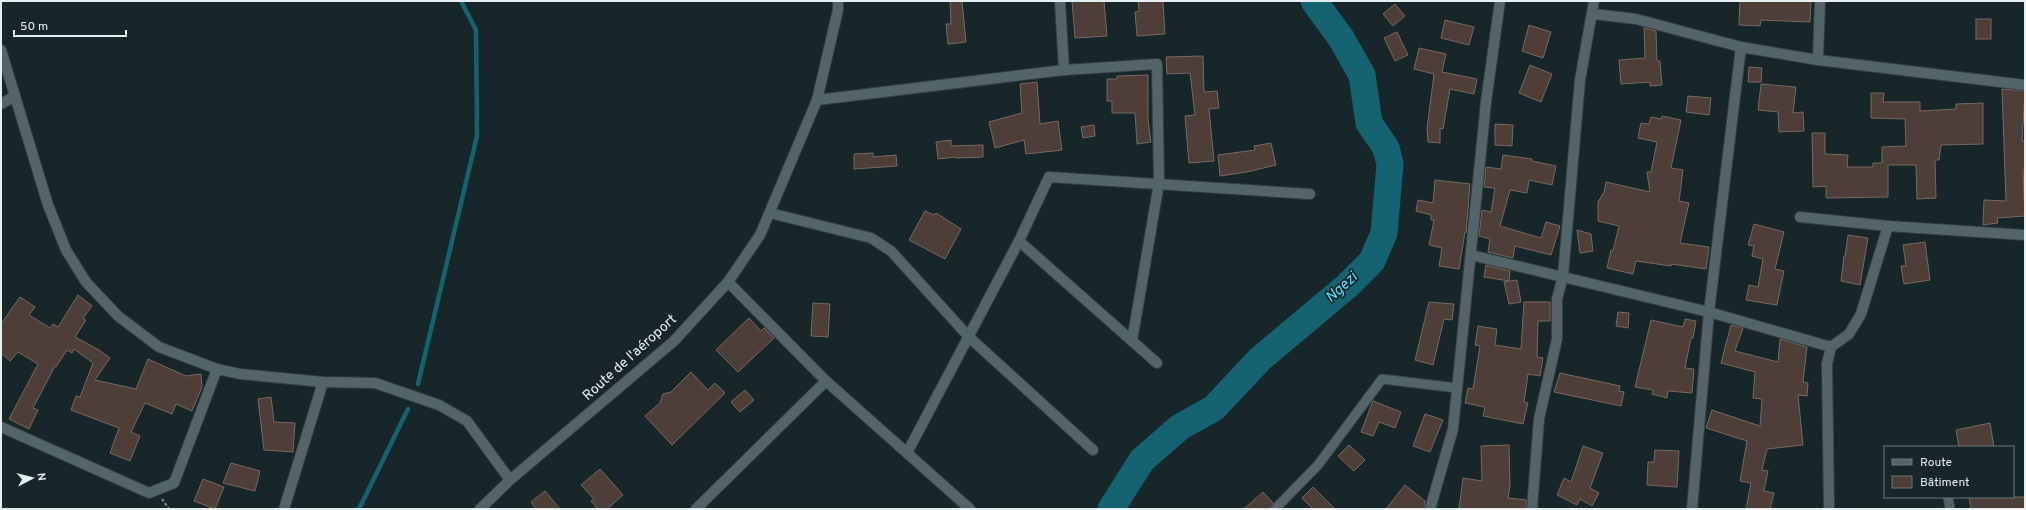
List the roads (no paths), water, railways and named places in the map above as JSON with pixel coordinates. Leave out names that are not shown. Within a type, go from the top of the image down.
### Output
[{"type":"street","name":"Route de l'aéroport","points":[[480,509],[510,480],[674,341],[728,282],[760,234],[816,100],[838,10],[838,1]]},
{"type":"street","points":[[1060,1],[1064,70]]},
{"type":"street","points":[[1430,509],[1453,429],[1486,102],[1500,1]]},
{"type":"street","points":[[1533,509],[1539,419],[1557,339],[1557,299],[1563,276],[1580,80],[1593,14],[1594,1]]},
{"type":"street","points":[[1818,60],[1820,1]]},
{"type":"street","points":[[1593,14],[1636,19],[1741,47],[1818,60],[2025,85]]},
{"type":"street","points":[[1692,509],[1709,312],[1741,47]]},
{"type":"street","points":[[1,50],[48,205],[66,250],[86,282],[118,316],[159,347],[217,369],[240,374],[323,382],[375,383],[439,405],[467,421],[510,480]]},
{"type":"street","points":[[816,100],[1064,70],[1157,64],[1159,183],[1132,341]]},
{"type":"street","points":[[1,104],[15,96]]},
{"type":"street","points":[[908,453],[1019,241],[1049,177],[1310,194]]},
{"type":"street","points":[[770,213],[871,238],[891,251],[969,337],[1092,450]]},
{"type":"street","points":[[1800,217],[1888,226],[2025,235]]},
{"type":"street","points":[[1829,509],[1827,364],[1831,347],[1849,334],[1861,314],[1888,226]]},
{"type":"street","points":[[1019,241],[1157,363]]},
{"type":"street","points":[[1471,255],[1709,312],[1831,347]]},
{"type":"street","points":[[728,282],[826,381],[970,509]]},
{"type":"street","points":[[1,427],[149,493],[174,483],[217,369]]},
{"type":"street","points":[[696,509],[826,381]]},
{"type":"street","points":[[284,509],[323,382]]},
{"type":"lane","points":[[1275,509],[1318,465],[1382,379],[1458,388]]},
{"type":"lane","points":[[1948,498],[1950,509]]},
{"type":"waterway","points":[[418,384],[477,136],[476,30],[461,1]]},
{"type":"waterway","name":"Ngezi","points":[[1111,509],[1142,460],[1180,427],[1214,408],[1260,359],[1347,286],[1372,261],[1384,233],[1390,164],[1386,148],[1369,123],[1362,75],[1341,38],[1314,1]]},
{"type":"waterway","points":[[359,509],[408,409]]}]
